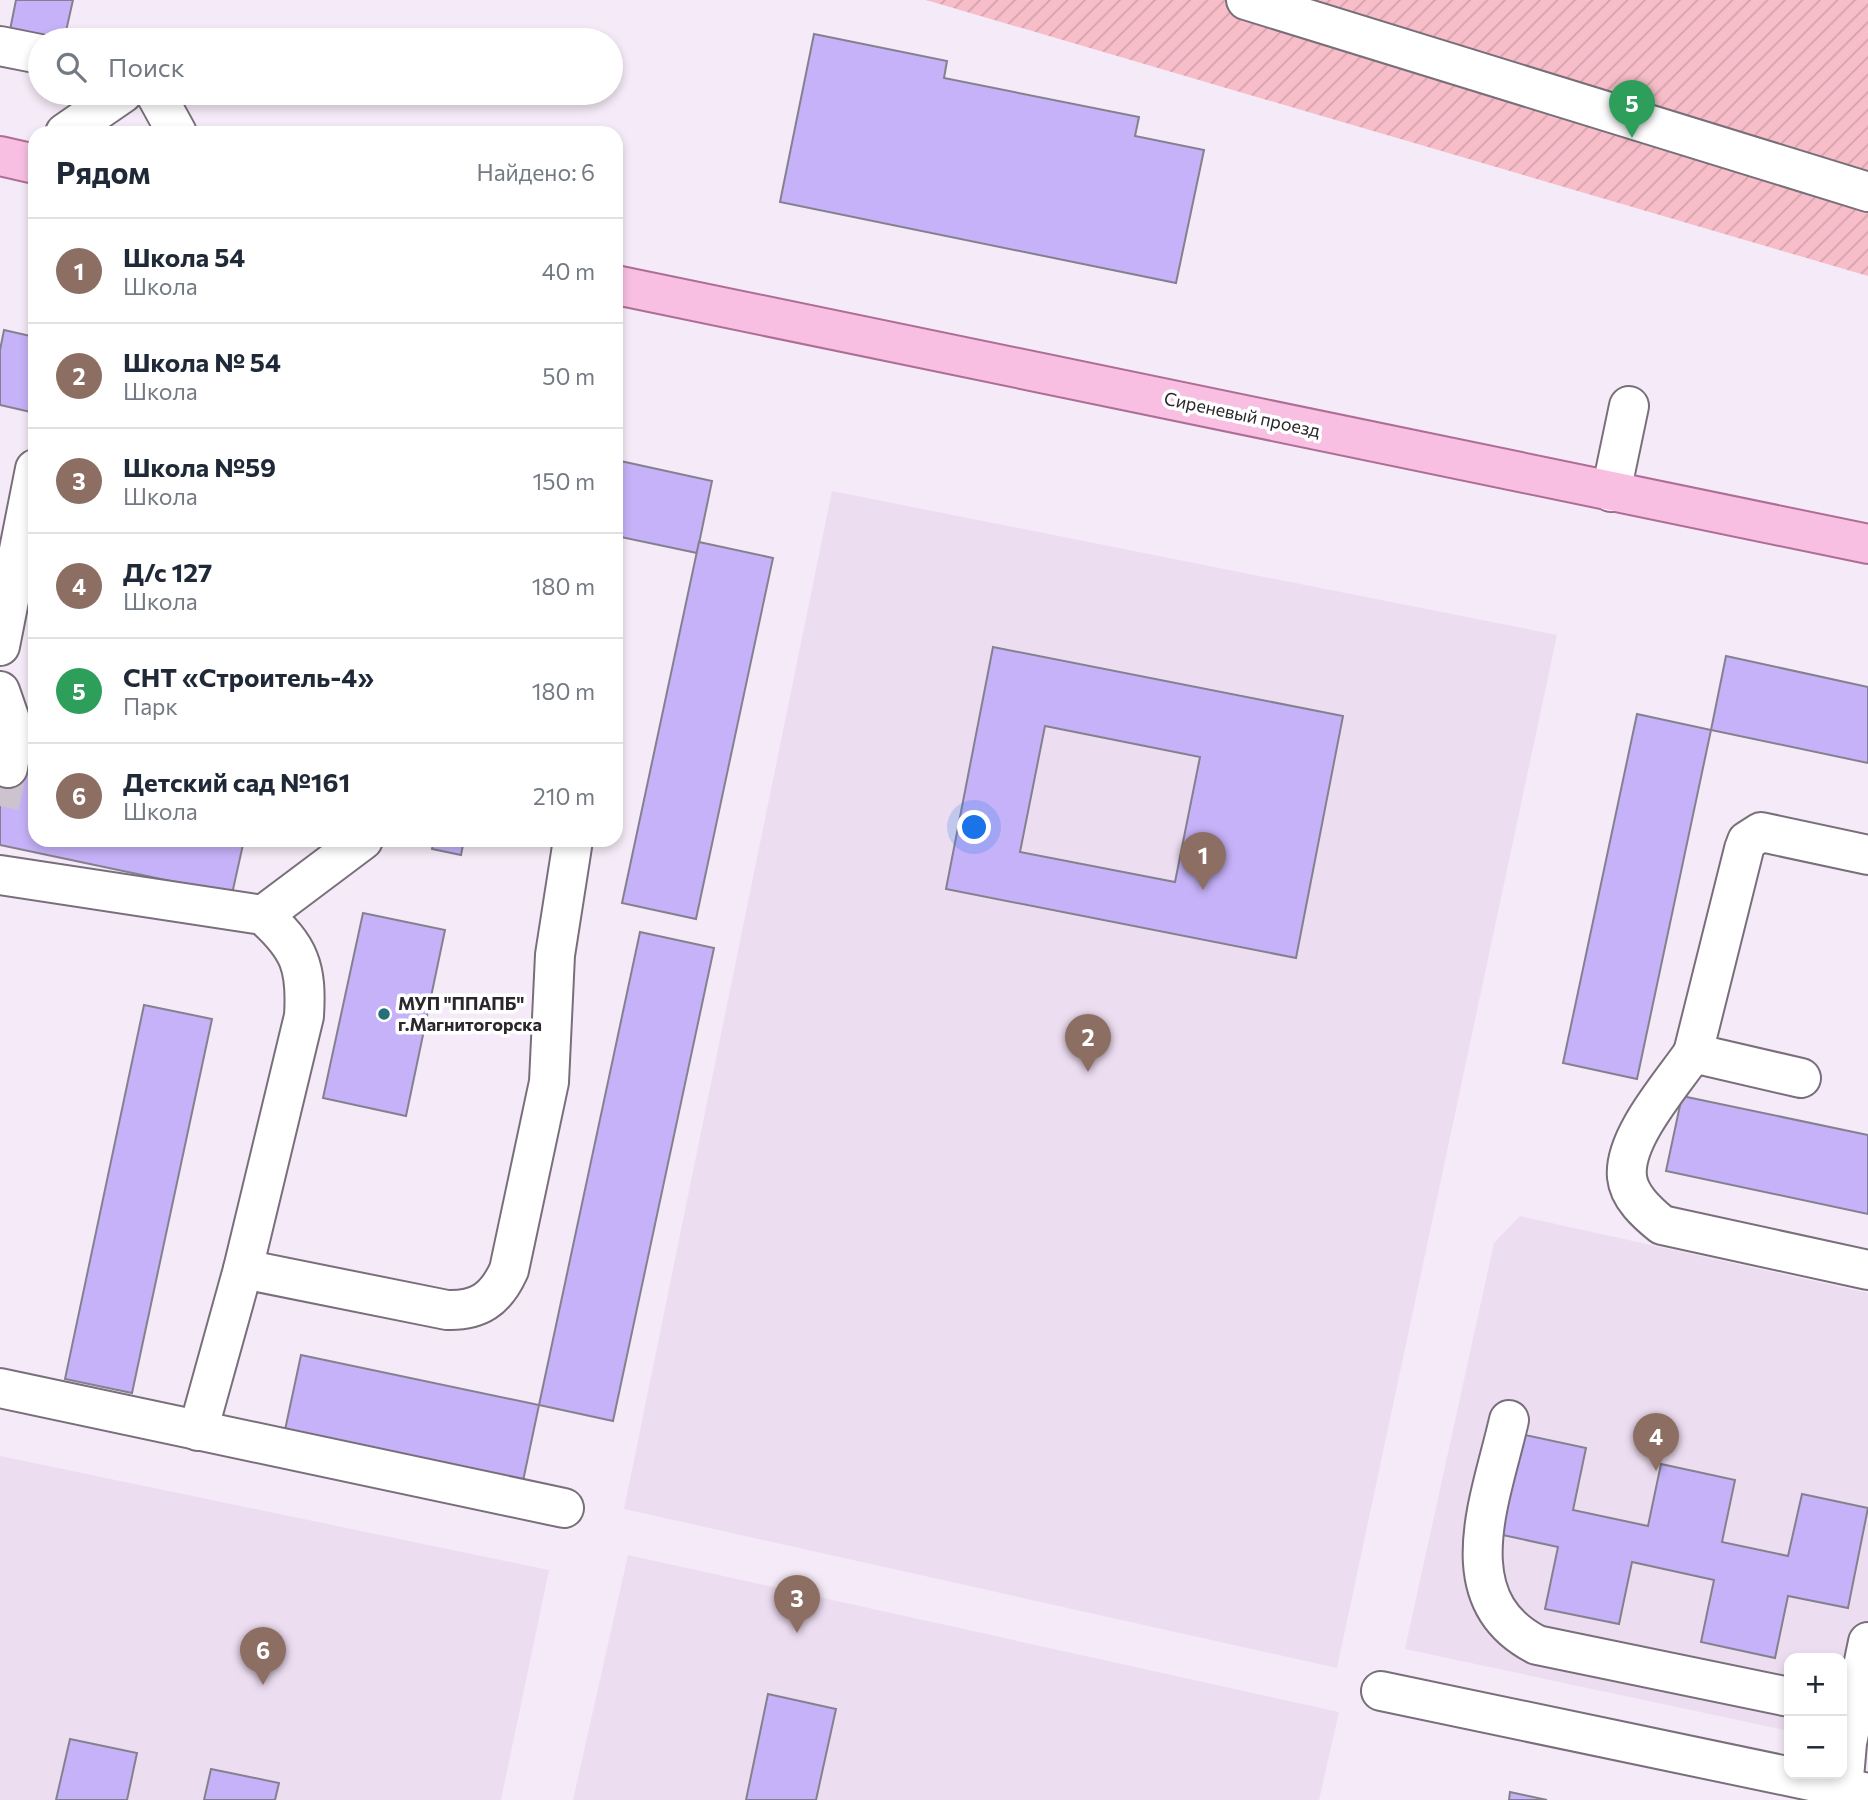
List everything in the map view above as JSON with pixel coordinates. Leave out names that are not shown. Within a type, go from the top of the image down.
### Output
[{"type":"main road","name":"Сиреневый проезд","points":[[623,286],[1868,544]]},
{"type":"lane","points":[[1246,0],[1868,192]]},
{"type":"lane","points":[[0,46],[28,52]]},
{"type":"lane","points":[[75,126],[106,105]]},
{"type":"lane","points":[[162,105],[173,126]]},
{"type":"lane","points":[[1611,492],[1629,406]]},
{"type":"lane","points":[[0,646],[28,504]]},
{"type":"lane","points":[[0,691],[14,731],[8,768]]},
{"type":"lane","points":[[1868,855],[1769,832],[1761,832],[1747,841],[1693,1053],[1648,1116],[1628,1163],[1627,1179],[1644,1210],[1662,1225],[1868,1270]]},
{"type":"lane","points":[[263,915],[354,847]]},
{"type":"lane","points":[[243,1269],[447,1310],[467,1311],[486,1303],[501,1289],[509,1270],[549,1082],[555,955],[572,847]]},
{"type":"lane","points":[[0,875],[263,915],[283,933],[298,955],[306,981],[304,1016],[243,1269],[198,1431]]},
{"type":"lane","points":[[1693,1053],[1801,1078]]},
{"type":"lane","points":[[0,1388],[564,1508]]},
{"type":"lane","points":[[1508,1420],[1482,1543],[1482,1569],[1487,1593],[1502,1619],[1519,1635],[1537,1645],[1784,1696]]},
{"type":"lane","points":[[1381,1691],[1856,1791],[1847,1709],[1868,1642]]},
{"type":"shaded area","points":[[926,0],[1868,0],[1868,276]]},
{"type":"shaded area","points":[[832,491],[1557,635],[1337,1668],[624,1509]]},
{"type":"shaded area","points":[[1520,1216],[1868,1293],[1868,1747],[1847,1743],[1847,1653],[1784,1653],[1784,1730],[1405,1649],[1494,1243]]},
{"type":"shaded area","points":[[0,1456],[549,1570],[501,1800],[0,1800]]},
{"type":"shaded area","points":[[628,1555],[1339,1712],[1319,1800],[573,1800]]},
{"type":"building","points":[[16,0],[73,0],[67,28],[28,28],[28,44],[6,50]]},
{"type":"building","points":[[814,34],[947,61],[944,78],[1139,117],[1135,136],[1204,150],[1176,283],[780,202]]},
{"type":"building","points":[[4,330],[28,335],[28,411],[0,405],[0,350]]},
{"type":"building","points":[[623,462],[712,481],[697,553],[623,537]]},
{"type":"building","points":[[699,542],[773,558],[696,919],[622,903]]},
{"type":"building","points":[[993,647],[1343,716],[1296,958],[946,889]],"holes":[[[1045,726],[1200,757],[1175,882],[1020,852]]]},
{"type":"building","points":[[1726,656],[1868,687],[1868,763],[1711,730]]},
{"type":"building","points":[[1637,714],[1711,730],[1637,1079],[1563,1063]]},
{"type":"building","points":[[0,766],[28,772],[28,847],[242,847],[232,894],[0,845]]},
{"type":"building","points":[[432,847],[463,847],[461,855]]},
{"type":"building","name":"МУП \"ППАПБ\" г.Магнитогорска","points":[[363,913],[445,930],[406,1116],[323,1098]]},
{"type":"building","points":[[640,932],[714,948],[613,1421],[539,1405]]},
{"type":"building","points":[[144,1005],[212,1019],[132,1393],[65,1379]]},
{"type":"building","points":[[1682,1096],[1868,1135],[1868,1214],[1666,1171]]},
{"type":"building","points":[[301,1355],[539,1405],[523,1481],[285,1430]]},
{"type":"building","points":[[1520,1434],[1586,1448],[1573,1510],[1648,1526],[1661,1464],[1735,1480],[1722,1542],[1788,1556],[1802,1494],[1868,1508],[1848,1608],[1788,1596],[1775,1658],[1701,1642],[1714,1580],[1632,1562],[1619,1624],[1545,1609],[1558,1547],[1498,1534]]},
{"type":"building","points":[[768,1694],[836,1709],[816,1800],[746,1800]]},
{"type":"building","points":[[70,1739],[137,1753],[127,1800],[56,1800]]},
{"type":"building","points":[[211,1769],[279,1783],[275,1800],[204,1800]]},
{"type":"building","points":[[1510,1792],[1547,1800],[1509,1800]]},
{"type":"tunnel","points":[[0,806],[8,768]]},
{"type":"place","name":"СНТ «Строитель-4»","points":[[1632,138]]},
{"type":"place","name":"Школа 54","points":[[1203,890]]},
{"type":"place","name":"МУП \"ППАПБ\" г.Магнитогорска","points":[[384,1014]]},
{"type":"place","name":"Школа № 54","points":[[1088,1072]]},
{"type":"place","name":"Д/с 127","points":[[1656,1471]]},
{"type":"place","name":"Школа №59","points":[[797,1633]]},
{"type":"place","name":"Детский сад №161","points":[[263,1685]]}]
